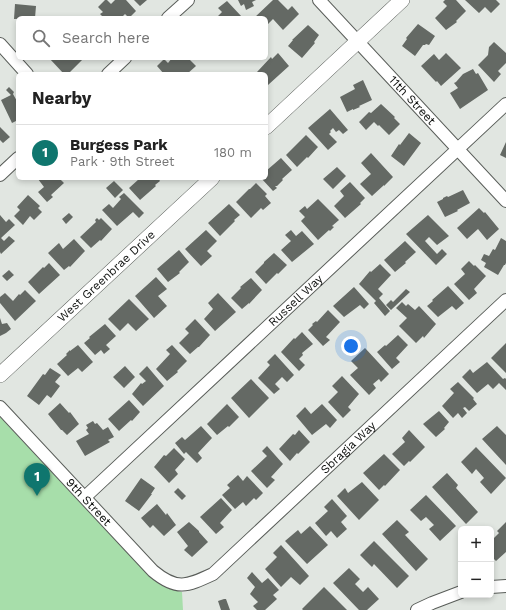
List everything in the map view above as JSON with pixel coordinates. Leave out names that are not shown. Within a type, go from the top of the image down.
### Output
[{"type":"street","points":[[170,16],[188,0]]},
{"type":"street","name":"11th Street","points":[[319,0],[506,201]]},
{"type":"street","points":[[268,125],[402,0]]},
{"type":"street","points":[[0,44],[25,72]]},
{"type":"street","points":[[110,72],[123,60]]},
{"type":"street","name":"Russell Way","points":[[85,498],[506,104]]},
{"type":"street","points":[[0,175],[16,160]]},
{"type":"street","name":"West Greenbrae Drive","points":[[0,375],[210,180]]},
{"type":"street","name":"Sbragia Way","points":[[184,585],[213,574],[506,300]]},
{"type":"street","name":"9th Street","points":[[0,408],[153,571],[167,582],[184,585]]},
{"type":"street","points":[[494,587],[506,586]]},
{"type":"street","points":[[417,610],[458,593]]},
{"type":"green space","points":[[0,417],[148,575],[172,590],[182,592],[183,610],[0,610]]},
{"type":"building","points":[[105,0],[111,4],[115,0],[126,0],[136,11],[131,16],[127,16],[125,14],[123,16],[102,16],[100,14],[103,12],[98,7]]},
{"type":"building","points":[[134,0],[147,0],[140,6]]},
{"type":"building","points":[[238,0],[256,0],[252,2],[254,6],[246,10],[244,4],[241,6]]},
{"type":"building","points":[[273,0],[278,0],[288,10],[292,6],[299,14],[283,30],[273,19],[268,24],[268,16],[256,16]]},
{"type":"building","points":[[445,0],[456,0],[466,11],[456,21],[457,22],[446,30],[435,18],[447,6],[443,2]]},
{"type":"building","points":[[465,0],[496,0],[500,4],[491,13],[485,7],[479,13]]},
{"type":"building","points":[[227,1],[241,16],[218,16],[222,12],[218,8]]},
{"type":"building","points":[[15,4],[36,6],[35,16],[16,16],[16,19],[14,19]]},
{"type":"building","points":[[418,24],[435,36],[429,45],[423,45],[415,56],[402,46],[407,39],[406,38]]},
{"type":"building","points":[[308,25],[319,35],[314,42],[315,43],[302,58],[288,46],[292,40]]},
{"type":"building","points":[[494,42],[506,53],[506,63],[498,71],[501,74],[494,82],[478,65],[488,55],[489,47]]},
{"type":"building","points":[[278,53],[289,66],[268,85],[268,72],[257,72],[271,57],[272,59]]},
{"type":"building","points":[[446,53],[461,68],[441,86],[421,66],[434,54],[439,60]]},
{"type":"building","points":[[51,60],[82,60],[70,72],[62,72]]},
{"type":"building","points":[[163,60],[168,63],[170,60],[190,60],[196,66],[189,72],[162,72],[157,66]]},
{"type":"building","points":[[473,69],[476,74],[478,73],[488,90],[460,109],[450,93],[458,88],[454,83],[463,74]]},
{"type":"building","points":[[363,80],[372,100],[347,112],[340,97],[355,89],[353,85]]},
{"type":"building","points":[[9,87],[14,92],[13,94],[16,99],[16,121],[12,123],[1,100],[11,95],[6,90]]},
{"type":"building","points":[[381,104],[400,124],[389,135],[374,122],[366,130],[359,122],[369,112],[371,113]]},
{"type":"building","points":[[330,109],[348,130],[343,134],[339,130],[336,132],[333,128],[330,131],[331,132],[329,134],[337,142],[328,150],[308,128]]},
{"type":"building","points":[[0,127],[10,137],[3,143],[0,140]]},
{"type":"building","points":[[409,133],[421,143],[404,166],[391,156]]},
{"type":"building","points":[[306,135],[318,147],[297,167],[286,155]]},
{"type":"building","points":[[506,142],[506,158],[500,155]]},
{"type":"building","points":[[371,153],[393,177],[372,196],[360,184],[371,174],[361,163]]},
{"type":"building","points":[[281,158],[292,170],[277,186],[275,186],[277,188],[273,191],[263,180],[268,180],[268,169]]},
{"type":"building","points":[[337,167],[346,176],[333,189],[323,179]]},
{"type":"building","points":[[39,180],[61,180],[64,183],[51,195],[53,197],[47,202],[38,192],[44,187]]},
{"type":"building","points":[[138,180],[160,181],[140,200],[129,188]]},
{"type":"building","points":[[114,181],[123,190],[115,198],[106,188]]},
{"type":"building","points":[[350,182],[365,198],[360,203],[361,204],[345,218],[334,206],[344,196],[340,191]]},
{"type":"building","points":[[256,183],[267,194],[265,196],[271,203],[263,210],[261,208],[251,218],[236,202]]},
{"type":"building","points":[[463,190],[470,203],[445,217],[437,202],[447,196],[448,197]]},
{"type":"building","points":[[124,193],[144,213],[139,218],[133,212],[117,226],[102,210],[109,204],[113,208],[121,199],[119,197]]},
{"type":"building","points":[[28,195],[40,206],[38,208],[42,212],[34,220],[30,216],[23,225],[14,216],[20,210],[17,207]]},
{"type":"building","points":[[318,199],[339,220],[332,226],[334,227],[330,231],[329,230],[318,240],[301,221],[305,217],[299,211],[305,206],[307,209]]},
{"type":"building","points":[[229,204],[240,215],[220,236],[208,223]]},
{"type":"building","points":[[479,208],[484,213],[485,212],[499,229],[487,240],[478,229],[467,239],[457,228]]},
{"type":"building","points":[[69,213],[73,217],[66,224],[62,219]]},
{"type":"building","points":[[0,215],[6,222],[9,219],[15,225],[1,238],[4,241],[9,236],[15,241],[1,254],[0,252]]},
{"type":"building","points":[[428,215],[449,236],[437,245],[429,237],[425,241],[437,254],[442,249],[447,254],[436,265],[406,234]]},
{"type":"building","points":[[97,218],[99,220],[101,218],[112,229],[101,241],[100,240],[91,248],[80,237],[96,222],[95,220]]},
{"type":"building","points":[[206,230],[217,241],[207,251],[212,256],[201,266],[185,249]]},
{"type":"building","points":[[291,230],[296,236],[302,231],[314,244],[292,262],[281,250],[291,241],[285,235]]},
{"type":"building","points":[[501,238],[506,241],[506,263],[498,275],[484,267],[486,263],[481,260],[484,254],[489,256],[493,249],[495,250]]},
{"type":"building","points":[[74,239],[85,251],[70,267],[69,266],[64,270],[48,253],[59,243],[63,249]]},
{"type":"building","points":[[405,241],[416,252],[395,272],[384,260]]},
{"type":"building","points":[[179,250],[189,262],[179,272],[180,273],[168,282],[157,269]]},
{"type":"building","points":[[274,253],[287,265],[266,284],[255,272]]},
{"type":"building","points":[[469,261],[486,276],[474,289],[477,293],[469,300],[454,284],[465,274],[461,269]]},
{"type":"building","points":[[49,263],[60,275],[39,294],[28,282]]},
{"type":"building","points":[[380,264],[391,275],[378,289],[383,294],[379,298],[390,311],[385,316],[374,303],[376,301],[359,284],[370,271],[371,272]]},
{"type":"building","points":[[9,270],[14,275],[7,281],[2,276]]},
{"type":"building","points":[[156,277],[167,289],[158,296],[167,306],[154,318],[135,296]]},
{"type":"building","points":[[251,278],[262,290],[242,309],[231,298],[241,288],[240,287]]},
{"type":"building","points":[[448,286],[464,303],[456,310],[452,306],[438,317],[427,306]]},
{"type":"building","points":[[354,287],[369,304],[364,309],[360,305],[344,317],[333,306]]},
{"type":"building","points":[[406,289],[410,292],[391,310],[386,305],[391,300],[393,302]]},
{"type":"building","points":[[25,290],[36,301],[15,321],[0,303],[0,297],[5,293],[13,301]]},
{"type":"building","points":[[218,293],[236,312],[215,331],[204,319],[213,309],[208,303]]},
{"type":"building","points":[[129,299],[149,319],[136,331],[128,323],[120,331],[108,319]]},
{"type":"building","points":[[402,302],[406,306],[408,304],[415,310],[419,306],[436,324],[424,338],[423,336],[416,343],[399,326],[407,318],[396,308]]},
{"type":"building","points":[[328,310],[340,322],[326,337],[330,340],[323,346],[308,330],[313,325],[312,324],[316,321],[317,322]]},
{"type":"building","points":[[0,318],[2,324],[7,323],[11,329],[0,336]]},
{"type":"building","points":[[195,319],[210,335],[190,354],[179,343],[189,333],[185,329]]},
{"type":"building","points":[[105,324],[116,336],[106,345],[110,349],[104,354],[101,350],[95,355],[84,343]]},
{"type":"building","points":[[302,332],[313,344],[302,353],[303,355],[299,359],[305,365],[299,371],[281,352]]},
{"type":"building","points":[[398,335],[408,345],[396,358],[400,362],[392,369],[377,352]]},
{"type":"building","points":[[506,343],[506,373],[491,358]]},
{"type":"building","points":[[78,345],[93,362],[82,372],[78,368],[68,376],[57,364],[67,355],[66,354],[70,350]]},
{"type":"building","points":[[172,345],[187,361],[177,371],[178,372],[167,381],[156,369],[170,354],[166,350]]},
{"type":"building","points":[[365,348],[389,374],[381,382],[379,379],[373,384],[376,388],[369,395],[350,375],[358,368],[351,361]]},
{"type":"building","points":[[275,354],[294,375],[287,382],[282,377],[275,384],[280,389],[274,394],[258,378],[270,365],[267,362]]},
{"type":"building","points":[[487,362],[503,379],[506,379],[506,390],[499,383],[493,389],[488,384],[477,393],[462,377],[470,369],[473,373]]},
{"type":"building","points":[[125,366],[135,377],[124,388],[113,377]]},
{"type":"building","points":[[147,366],[164,386],[143,406],[132,394],[141,383],[142,384],[146,381],[139,374]]},
{"type":"building","points":[[50,368],[61,375],[55,382],[60,386],[51,398],[47,395],[39,405],[27,396],[43,374],[45,375]]},
{"type":"building","points":[[342,376],[359,394],[348,407],[351,410],[343,418],[328,402],[338,392],[332,386]]},
{"type":"building","points":[[251,379],[269,398],[249,418],[231,398]]},
{"type":"building","points":[[458,382],[474,398],[473,399],[477,404],[469,411],[465,407],[463,408],[467,413],[462,418],[458,413],[453,418],[442,406],[454,393],[450,389]]},
{"type":"building","points":[[129,400],[140,412],[132,421],[131,420],[119,431],[108,419]]},
{"type":"building","points":[[60,403],[69,413],[70,412],[79,424],[67,435],[48,414]]},
{"type":"building","points":[[227,404],[239,417],[229,427],[228,426],[217,435],[207,424]]},
{"type":"building","points":[[322,404],[337,420],[330,428],[326,424],[312,435],[296,416],[305,407],[311,414]]},
{"type":"building","points":[[439,411],[449,422],[444,428],[445,429],[436,437],[423,424]]},
{"type":"building","points":[[93,421],[103,430],[108,427],[114,437],[108,440],[110,442],[85,456],[76,441],[89,434],[86,430],[88,428],[86,425]]},
{"type":"building","points":[[201,426],[212,438],[198,453],[202,458],[197,463],[186,452],[184,454],[175,443],[182,437],[185,440]]},
{"type":"building","points":[[497,426],[506,435],[506,465],[482,439]]},
{"type":"building","points":[[299,430],[310,442],[290,461],[279,449],[293,434],[295,435]]},
{"type":"building","points":[[409,430],[425,447],[404,466],[392,454],[405,442],[402,438]]},
{"type":"building","points":[[267,446],[283,464],[271,477],[275,480],[267,488],[251,471],[267,456],[262,451]]},
{"type":"building","points":[[476,447],[506,478],[491,494],[480,482],[484,478],[476,469],[472,474],[461,462]]},
{"type":"building","points":[[174,448],[185,459],[175,470],[178,474],[169,483],[154,467],[164,455],[166,456]]},
{"type":"building","points":[[384,454],[400,470],[385,486],[384,485],[379,490],[363,473]]},
{"type":"building","points":[[447,473],[458,485],[456,488],[478,512],[466,524],[432,487]]},
{"type":"building","points":[[238,475],[243,481],[247,476],[263,493],[256,500],[254,498],[246,506],[243,502],[235,509],[222,495],[230,488],[227,485]]},
{"type":"building","points":[[141,478],[155,488],[139,511],[125,501]]},
{"type":"building","points":[[362,482],[379,500],[359,520],[337,496],[345,488],[348,493]]},
{"type":"building","points":[[178,488],[186,496],[182,500],[174,492]]},
{"type":"building","points":[[426,495],[456,526],[440,541],[429,529],[434,525],[426,517],[421,521],[410,510]]},
{"type":"building","points":[[221,498],[232,510],[220,523],[224,527],[216,534],[200,517]]},
{"type":"building","points":[[332,499],[347,516],[341,522],[347,529],[337,538],[331,531],[326,536],[315,523],[328,511],[324,507]]},
{"type":"building","points":[[157,504],[166,515],[167,513],[176,525],[164,536],[153,525],[150,528],[141,518]]},
{"type":"building","points":[[397,520],[409,532],[405,535],[428,559],[416,571],[382,534]]},
{"type":"building","points":[[189,522],[208,542],[192,557],[184,550],[188,546],[177,532]]},
{"type":"building","points":[[506,522],[506,552],[496,561],[494,559],[494,538],[499,533],[497,531]]},
{"type":"building","points":[[310,526],[328,545],[307,564],[285,541],[298,530],[301,534]]},
{"type":"building","points":[[374,541],[409,576],[397,588],[374,564],[372,567],[360,555]]},
{"type":"building","points":[[281,545],[309,576],[300,585],[291,577],[281,587],[265,569],[277,557],[273,553]]},
{"type":"building","points":[[349,568],[360,579],[355,584],[363,592],[368,587],[379,599],[367,610],[359,610],[333,583]]},
{"type":"building","points":[[252,572],[262,583],[268,578],[279,590],[273,595],[277,599],[265,610],[257,610],[253,606],[258,602],[250,594],[255,587],[247,578]]},
{"type":"building","points":[[324,587],[347,610],[302,609]]},
{"type":"building","points":[[226,599],[230,610],[221,610],[218,601]]},
{"type":"place","name":"Burgess Park","points":[[37,496]]}]
